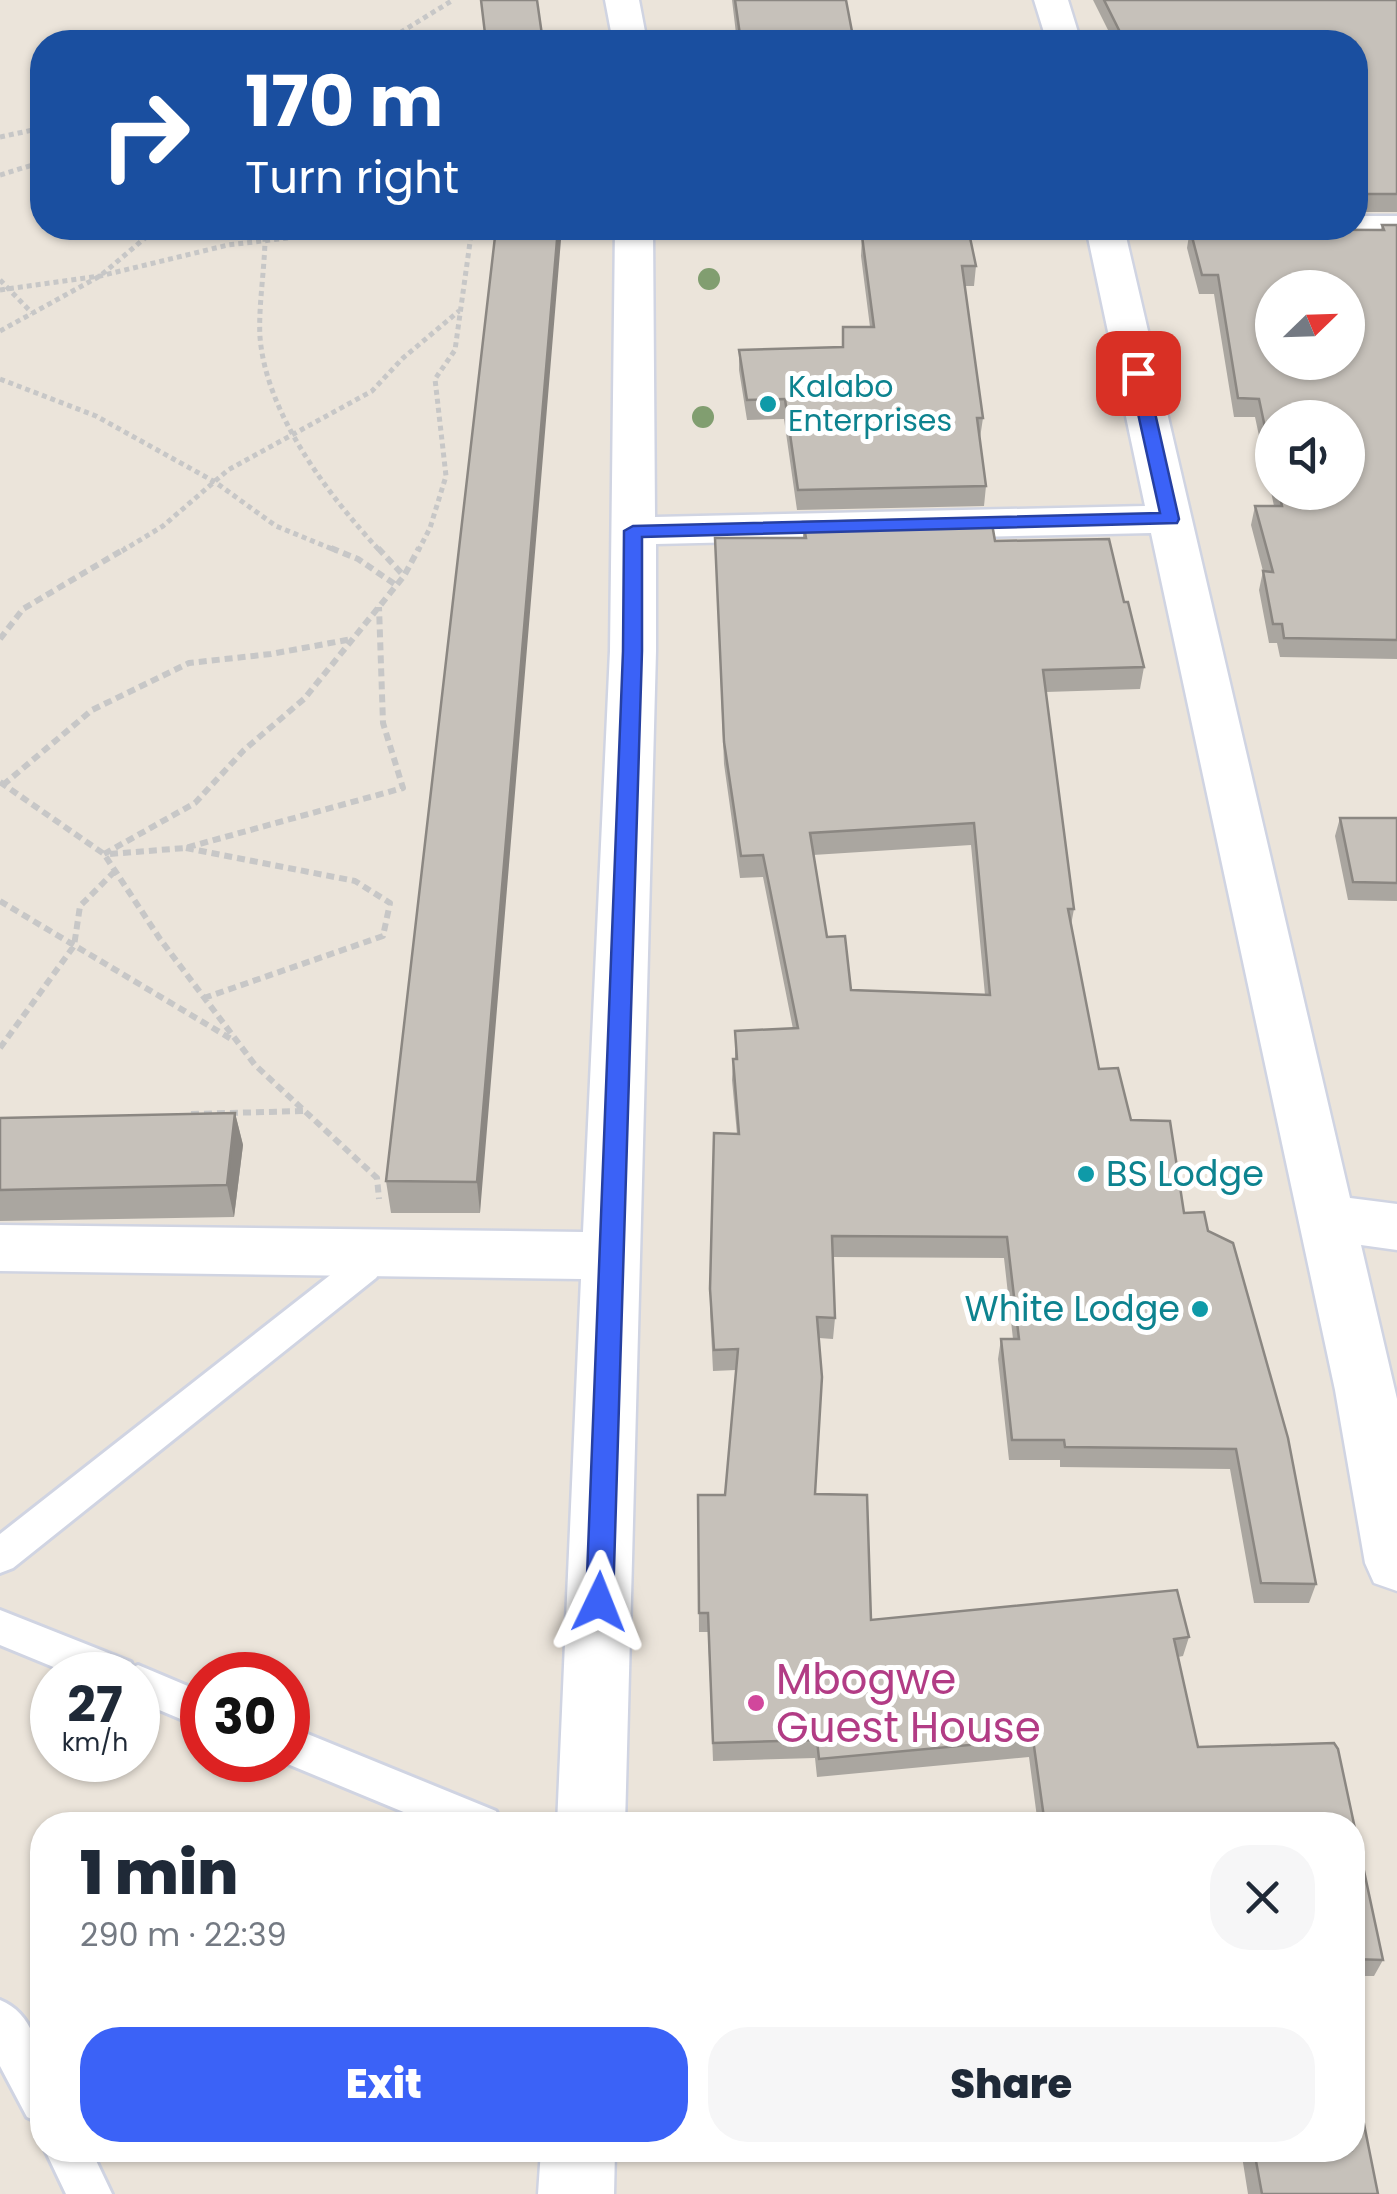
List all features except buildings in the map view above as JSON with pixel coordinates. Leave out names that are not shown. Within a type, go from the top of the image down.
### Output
[{"type":"street","points":[[622,0],[628,30]]},
{"type":"street","points":[[1050,0],[1060,30]]},
{"type":"street","points":[[1368,228],[1397,228]]},
{"type":"street","points":[[591,1812],[632,651],[634,240]]},
{"type":"street","points":[[1108,240],[1364,1390],[1397,1563]]},
{"type":"street","points":[[633,531],[1170,519]]},
{"type":"street","points":[[1326,1217],[1397,1227]]},
{"type":"street","points":[[0,1248],[558,1253],[611,1259]]},
{"type":"street","points":[[576,2194],[577,2162]]},
{"type":"lane","points":[[0,1556],[364,1268],[378,1250]]},
{"type":"lane","points":[[0,1627],[61,1652]]},
{"type":"lane","points":[[310,1754],[450,1812]]},
{"type":"lane","points":[[0,2021],[30,2079]]},
{"type":"lane","points":[[74,2162],[90,2194]]},
{"type":"path","points":[[407,30],[454,0]]},
{"type":"path","points":[[0,137],[30,131]]},
{"type":"path","points":[[0,175],[30,166]]},
{"type":"path","points":[[0,331],[100,276],[143,240]]},
{"type":"path","points":[[0,290],[100,276],[228,245],[266,240],[260,337],[277,405],[339,507],[404,576]]},
{"type":"path","points":[[104,854],[195,803],[244,750],[304,699],[404,576],[430,528],[446,476],[435,379],[454,350],[470,240]]},
{"type":"path","points":[[0,280],[32,314]]},
{"type":"path","points":[[0,639],[23,608],[163,526],[228,470],[372,390],[460,310]]},
{"type":"path","points":[[0,379],[96,416],[214,482],[276,526],[358,560],[396,585]]},
{"type":"path","points":[[104,854],[185,848],[403,788],[383,723],[379,607]]},
{"type":"path","points":[[353,638],[271,654],[189,663],[92,710],[1,784],[104,854],[255,1066],[377,1178],[378,1250]]},
{"type":"path","points":[[185,848],[356,881],[390,903],[383,936],[204,998]]},
{"type":"path","points":[[0,1048],[74,946],[80,906],[115,871]]},
{"type":"path","points":[[0,901],[238,1043]]},
{"type":"path","points":[[171,1114],[304,1111]]},
{"type":"place","name":"Kalabo Enterprises","points":[[768,404]]},
{"type":"place","name":"BS Lodge","points":[[1086,1174]]},
{"type":"place","name":"White Lodge","points":[[1200,1309]]},
{"type":"place","name":"Mbogwe Guest House","points":[[756,1703]]},
{"type":"route","points":[[599,1602],[633,531],[766,525],[1170,519],[1138,373]]}]
